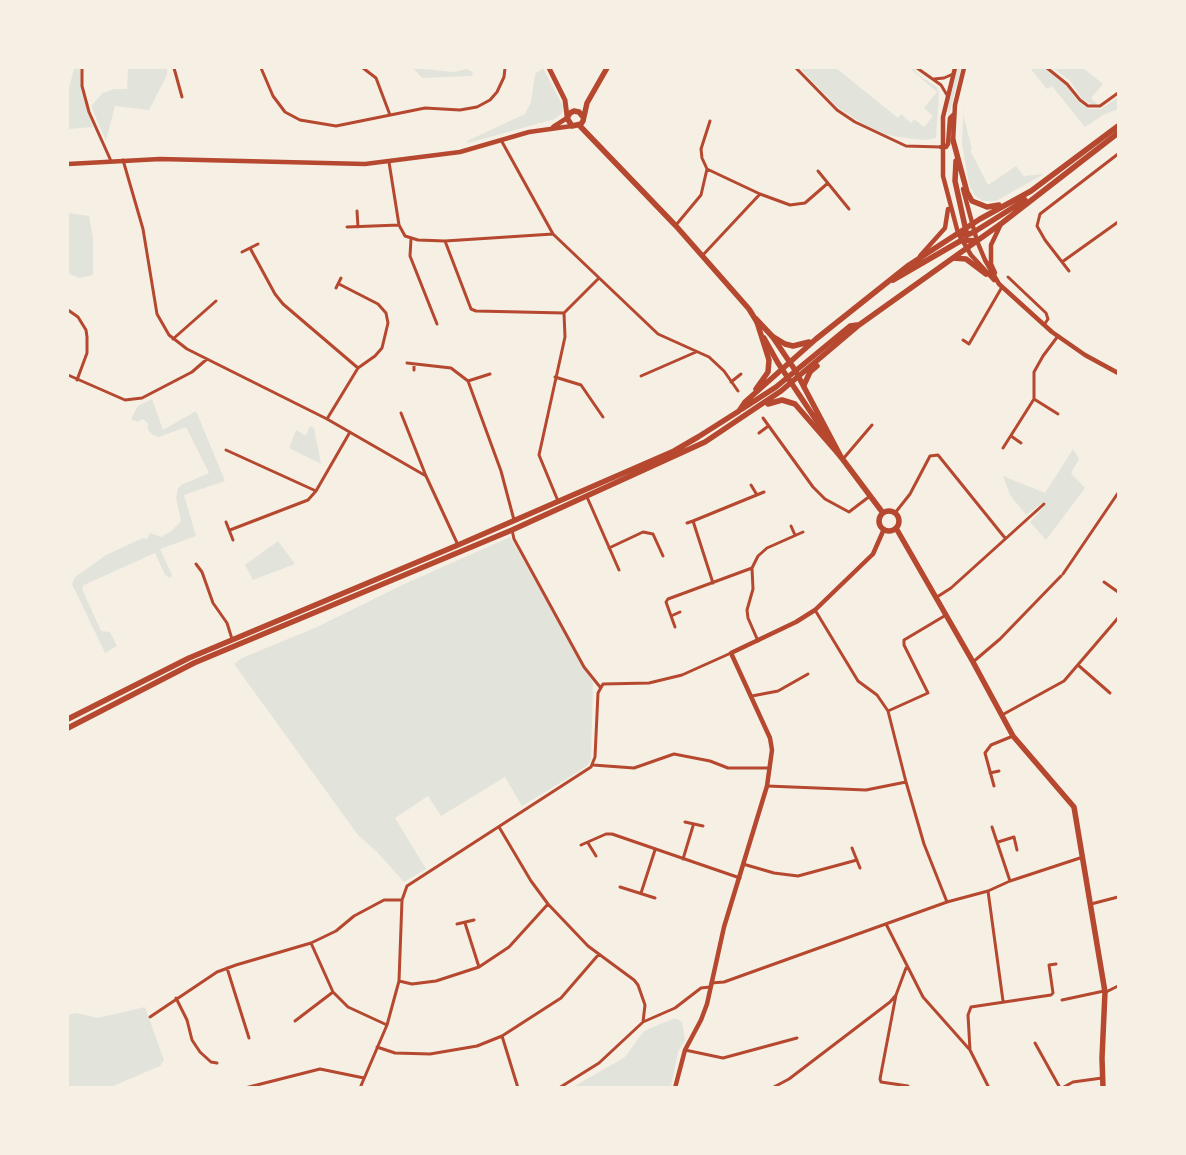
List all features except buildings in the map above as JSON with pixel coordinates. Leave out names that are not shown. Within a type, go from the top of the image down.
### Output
[{"type":"main road","points":[[549,68],[565,100],[583,117]]},
{"type":"main road","points":[[575,126],[583,117],[587,103],[607,68]]},
{"type":"main road","points":[[565,100],[567,117],[676,226],[701,257],[772,336],[799,376],[842,458]]},
{"type":"main road","points":[[567,117],[587,103]]},
{"type":"main road","points":[[953,140],[967,192],[972,202],[980,206],[994,208],[1031,191],[1118,126]]},
{"type":"main road","points":[[68,719],[189,658],[458,545],[674,451],[799,376],[859,324],[1002,223],[1118,133]]},
{"type":"main road","points":[[956,161],[954,181],[967,248]]},
{"type":"main road","points":[[887,282],[903,276],[1040,192]]},
{"type":"main road","points":[[966,236],[972,224],[1018,197]]},
{"type":"main road","points":[[746,402],[816,339],[910,265],[958,233],[977,241]]},
{"type":"main road","points":[[953,258],[966,259],[986,274]]},
{"type":"main road","points":[[756,320],[782,370],[842,458],[883,513]]},
{"type":"main road","points":[[740,411],[766,376],[770,367],[768,354],[756,320]]},
{"type":"main road","points":[[752,412],[790,380],[795,370],[850,326],[859,324]]},
{"type":"main road","points":[[804,385],[810,372],[849,338],[853,330]]},
{"type":"main road","points":[[772,336],[785,344],[793,346],[803,345],[816,339]]},
{"type":"main road","points":[[68,728],[202,660],[512,530],[683,454],[773,401],[782,400],[795,404],[842,458]]},
{"type":"main road","points":[[889,511],[895,513],[899,521],[896,528],[891,531],[884,529],[879,521],[883,513],[889,511]]},
{"type":"main road","points":[[896,528],[937,597],[1013,736],[1072,803],[1105,991],[1103,1088]]},
{"type":"street","points":[[82,68],[82,86],[89,112],[111,160]]},
{"type":"street","points":[[174,68],[182,97]]},
{"type":"street","points":[[261,68],[279,106],[300,120],[336,126],[425,108],[460,110],[477,107],[490,100],[497,92],[504,77],[505,68]]},
{"type":"street","points":[[363,68],[376,78],[391,116]]},
{"type":"street","points":[[796,68],[837,110],[854,122],[906,146],[946,147],[948,144],[950,118],[954,114]]},
{"type":"street","points":[[917,68],[942,85],[947,95]]},
{"type":"street","points":[[955,68],[942,117],[941,147],[942,176],[958,233]]},
{"type":"street","points":[[964,68],[954,114],[953,140],[956,161],[977,241],[985,260],[1001,285]]},
{"type":"street","points":[[1047,68],[1067,84],[1083,103],[1094,107],[1100,106],[1118,93]]},
{"type":"street","points":[[931,78],[944,78],[953,74]]},
{"type":"street","points":[[552,127],[567,117]]},
{"type":"street","points":[[676,226],[701,196],[707,169],[702,158],[701,149],[710,121]]},
{"type":"street","points":[[68,164],[123,159],[365,164],[460,152],[552,127],[575,126]]},
{"type":"street","points":[[501,140],[553,234],[658,334],[696,351],[714,362],[738,391]]},
{"type":"street","points":[[1070,271],[1045,240],[1038,226],[1040,214],[1118,154]]},
{"type":"street","points":[[123,159],[143,229],[157,314],[173,338],[187,349],[327,419],[426,476]]},
{"type":"street","points":[[389,162],[399,225],[401,232],[411,239],[445,241],[553,234]]},
{"type":"street","points":[[707,169],[760,194],[790,205],[805,203],[828,183]]},
{"type":"street","points":[[818,172],[848,209]]},
{"type":"street","points":[[701,257],[760,194]]},
{"type":"street","points":[[910,265],[933,243],[945,228],[949,205]]},
{"type":"street","points":[[357,211],[358,227]]},
{"type":"street","points":[[1062,262],[1118,222]]},
{"type":"street","points":[[1001,285],[991,264],[990,253],[994,238],[1002,223]]},
{"type":"street","points":[[348,227],[399,225]]},
{"type":"street","points":[[411,239],[410,256],[438,324]]},
{"type":"street","points":[[445,241],[471,308],[476,311],[564,313],[599,278]]},
{"type":"street","points":[[242,252],[258,244]]},
{"type":"street","points":[[250,248],[275,294],[283,304],[358,368]]},
{"type":"street","points":[[967,248],[986,274],[1001,285],[1044,325],[1085,355],[1118,373]]},
{"type":"street","points":[[1008,276],[1046,314],[1048,319],[1044,325]]},
{"type":"street","points":[[336,288],[341,278]]},
{"type":"street","points":[[327,419],[358,368],[375,356],[382,348],[387,334],[388,317],[378,304],[339,284]]},
{"type":"street","points":[[963,340],[968,344],[1001,285]]},
{"type":"street","points":[[173,338],[216,301]]},
{"type":"street","points":[[68,310],[78,317],[86,330],[87,337],[87,353],[76,380]]},
{"type":"street","points":[[558,501],[539,455],[565,337],[564,313]]},
{"type":"street","points":[[1003,448],[1034,399],[1034,372],[1042,356],[1058,336]]},
{"type":"street","points":[[640,376],[696,351]]},
{"type":"street","points":[[68,375],[125,400],[142,398],[192,372],[207,359]]},
{"type":"street","points":[[407,363],[451,368],[468,381],[501,471],[514,520]]},
{"type":"street","points":[[414,364],[414,370]]},
{"type":"street","points":[[468,381],[490,374]]},
{"type":"street","points":[[731,382],[741,374]]},
{"type":"street","points":[[555,377],[581,385],[603,417]]},
{"type":"street","points":[[1034,399],[1058,414]]},
{"type":"street","points":[[401,413],[426,476],[458,545]]},
{"type":"street","points":[[763,418],[767,427],[813,487],[836,506],[850,512],[870,496]]},
{"type":"street","points":[[842,458],[872,425]]},
{"type":"street","points":[[758,433],[767,427]]},
{"type":"street","points":[[230,530],[308,500],[316,491],[350,432]]},
{"type":"street","points":[[1011,436],[1021,443]]},
{"type":"street","points":[[226,450],[316,491]]},
{"type":"street","points":[[895,513],[910,494],[930,456],[938,455],[1005,538]]},
{"type":"street","points":[[751,485],[757,496]]},
{"type":"street","points":[[687,523],[764,492]]},
{"type":"street","points":[[973,662],[1000,638],[1062,575],[1118,493]]},
{"type":"street","points":[[587,497],[619,570]]},
{"type":"street","points":[[937,597],[951,588],[1044,504]]},
{"type":"street","points":[[693,521],[713,583]]},
{"type":"street","points":[[226,522],[233,540]]},
{"type":"street","points":[[791,526],[795,535]]},
{"type":"street","points":[[600,687],[603,684],[649,683],[674,677],[758,642],[814,610],[873,554],[884,529]]},
{"type":"street","points":[[512,530],[514,539],[584,667],[600,687],[593,765]]},
{"type":"street","points":[[609,548],[643,532],[653,534],[663,556]]},
{"type":"street","points":[[758,642],[748,618],[747,610],[753,589],[752,568],[758,556],[767,548],[803,532]]},
{"type":"street","points":[[196,564],[202,572],[213,603],[227,623],[232,639]]},
{"type":"street","points":[[675,627],[666,602],[668,599],[752,568]]},
{"type":"street","points":[[1104,582],[1118,592]]},
{"type":"street","points":[[814,610],[858,681],[877,695],[888,711],[924,844],[947,902]]},
{"type":"street","points":[[671,616],[680,612]]},
{"type":"street","points":[[888,711],[928,692],[904,645],[904,640],[946,615]]},
{"type":"street","points":[[1001,716],[1064,680],[1118,618]]},
{"type":"street","points":[[1114,623],[1118,627]]},
{"type":"street","points":[[675,1088],[685,1050],[701,1020],[743,864],[767,786],[770,768],[772,750],[770,738],[731,653]]},
{"type":"street","points":[[1078,665],[1110,693]]},
{"type":"street","points":[[752,696],[778,691],[808,674]]},
{"type":"street","points":[[994,786],[985,753],[987,748],[1013,736]]},
{"type":"street","points":[[360,1088],[387,1025],[398,981],[402,900],[406,886],[593,765],[634,768],[674,754],[710,761],[728,768],[770,768]]},
{"type":"street","points":[[990,773],[1000,771]]},
{"type":"street","points":[[767,786],[866,790],[906,782]]},
{"type":"street","points":[[684,822],[693,826],[703,826]]},
{"type":"street","points":[[683,860],[693,826]]},
{"type":"street","points":[[498,827],[531,881],[548,904],[588,946],[638,985],[645,1005],[643,1022]]},
{"type":"street","points":[[992,827],[1010,881]]},
{"type":"street","points":[[581,845],[606,834],[612,834],[683,860],[740,878]]},
{"type":"street","points":[[998,842],[1014,837],[1017,850]]},
{"type":"street","points":[[588,843],[596,856]]},
{"type":"street","points":[[852,848],[860,868]]},
{"type":"street","points":[[641,893],[656,850]]},
{"type":"street","points":[[559,1088],[599,1063],[643,1022],[675,1008],[701,988],[724,982],[947,902],[988,891],[1010,881],[1083,857]]},
{"type":"street","points":[[743,864],[774,874],[798,876],[857,860]]},
{"type":"street","points":[[620,887],[655,898]]},
{"type":"street","points":[[988,891],[991,898],[1003,1001]]},
{"type":"street","points":[[1091,904],[1118,897]]},
{"type":"street","points":[[150,1016],[176,998],[227,968],[311,943],[336,931],[354,916],[384,900],[402,900]]},
{"type":"street","points":[[398,981],[412,984],[436,981],[479,967],[509,947],[548,904]]},
{"type":"street","points":[[457,924],[474,920]]},
{"type":"street","points":[[465,923],[479,967]]},
{"type":"street","points":[[886,924],[906,967],[933,1010],[970,1050],[989,1088]]},
{"type":"street","points":[[311,943],[333,992],[348,1007],[387,1025]]},
{"type":"street","points":[[377,1047],[395,1053],[430,1054],[477,1046],[502,1036],[561,998],[599,954]]},
{"type":"street","points":[[970,1050],[968,1009],[1003,1001],[1051,995],[1054,992],[1049,965],[1056,964]]},
{"type":"street","points":[[906,967],[896,994],[880,1079],[881,1082],[908,1086]]},
{"type":"street","points":[[227,968],[248,1038]]},
{"type":"street","points":[[1062,1000],[1105,991],[1118,986]]},
{"type":"street","points":[[295,1021],[333,992]]},
{"type":"street","points":[[772,1088],[796,1073],[890,1002],[896,994]]},
{"type":"street","points":[[176,998],[187,1020],[192,1040],[200,1052],[211,1062],[218,1063]]},
{"type":"street","points":[[502,1036],[518,1088]]},
{"type":"street","points":[[685,1050],[723,1058],[797,1038]]},
{"type":"street","points":[[1035,1043],[1056,1084],[1061,1088],[1072,1082],[1102,1078]]},
{"type":"street","points":[[245,1088],[320,1069],[364,1078]]},
{"type":"shaded area","points":[[74,68],[80,68],[81,91],[93,127],[68,129],[68,92]]},
{"type":"shaded area","points":[[128,68],[167,68],[167,75],[149,110],[115,106],[106,141],[91,106],[103,93],[114,89],[127,89]]},
{"type":"shaded area","points":[[413,68],[454,72],[466,69],[473,72],[472,76],[422,78]]},
{"type":"shaded area","points":[[543,68],[563,106],[562,113],[555,119],[468,143],[467,141],[525,114],[531,102],[535,74]]},
{"type":"shaded area","points":[[800,68],[836,68],[898,118],[901,114],[911,123],[914,119],[924,127],[933,116],[924,108],[937,92],[912,70],[913,68],[920,76],[937,87],[939,93],[936,138],[925,140],[887,135],[865,125],[837,107]]},
{"type":"shaded area","points":[[958,68],[961,68],[949,115],[946,141],[949,102]]},
{"type":"shaded area","points":[[1030,68],[1044,68],[1066,85],[1078,101],[1088,109],[1101,109],[1118,97],[1118,109],[1103,115],[1085,127],[1052,86],[1047,89]]},
{"type":"shaded area","points":[[1053,68],[1083,68],[1103,84],[1091,98],[1097,104],[1093,105],[1083,100],[1070,81]]},
{"type":"shaded area","points":[[963,115],[972,149],[970,150],[988,185],[1016,166],[1024,176],[1044,174],[996,201],[983,201],[975,196],[969,184],[962,143]]},
{"type":"shaded area","points":[[68,213],[89,216],[93,238],[93,275],[79,278],[68,273]]},
{"type":"shaded area","points":[[152,399],[163,430],[196,411],[225,481],[184,495],[196,536],[160,549],[172,575],[170,578],[165,575],[155,553],[84,585],[82,589],[101,631],[110,632],[117,646],[105,653],[72,584],[75,577],[106,555],[143,538],[147,539],[150,533],[161,537],[170,532],[181,521],[176,498],[178,489],[181,485],[209,473],[186,427],[159,437],[153,435],[148,430],[148,423],[143,419],[138,422],[131,419],[138,406]]},
{"type":"shaded area","points":[[310,426],[314,428],[321,464],[289,448],[296,430],[306,436]]},
{"type":"shaded area","points":[[1073,449],[1079,459],[1071,473],[1085,488],[1046,540],[1030,522],[1044,507],[1041,504],[1026,515],[1010,495],[1003,476],[1045,493]]},
{"type":"shaded area","points":[[510,537],[593,683],[591,760],[588,765],[573,775],[522,806],[505,777],[441,816],[428,796],[395,818],[426,869],[404,882],[377,852],[358,835],[234,664],[242,658],[317,627],[402,585]]},
{"type":"shaded area","points":[[278,541],[295,564],[253,580],[245,565]]},
{"type":"shaded area","points":[[145,1007],[164,1060],[160,1066],[111,1087],[68,1088],[68,1015],[77,1013],[97,1018]]},
{"type":"shaded area","points":[[675,1018],[682,1022],[685,1040],[678,1052],[671,1087],[573,1087],[625,1057],[644,1031]]}]
